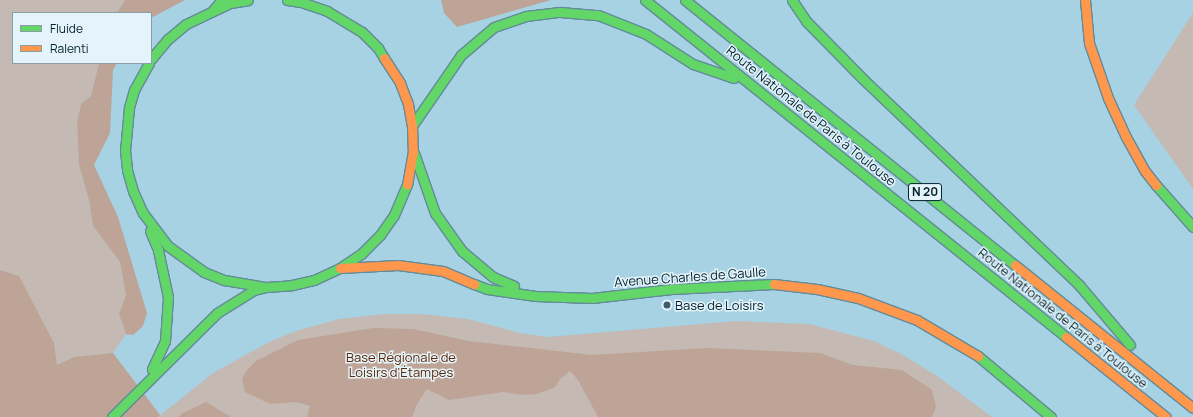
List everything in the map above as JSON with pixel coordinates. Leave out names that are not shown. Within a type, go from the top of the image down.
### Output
[{"type":"main road","points":[[212,10],[222,0]]},
{"type":"main road","points":[[152,58],[168,39],[186,24],[212,10],[248,0]]},
{"type":"main road","points":[[112,417],[217,313],[254,290],[266,287],[292,285],[314,280],[340,268],[361,254],[380,235],[394,215],[403,197],[410,175],[413,151],[412,126],[408,104],[400,83],[378,48],[362,32],[327,11],[301,2],[287,0]]},
{"type":"main road","name":"Route Nationale de Paris à Toulouse","points":[[645,0],[1166,417]]},
{"type":"main road","name":"Route Nationale de Paris à Toulouse","points":[[685,0],[1193,408]]},
{"type":"main road","points":[[792,0],[806,21],[863,79],[1080,286],[1165,385]]},
{"type":"main road","points":[[1085,0],[1089,43],[1108,98],[1126,137],[1145,171],[1170,203],[1193,227]]},
{"type":"main road","points":[[412,126],[436,89],[462,55],[494,27],[526,16],[560,12],[598,15],[646,34],[693,64],[750,84]]},
{"type":"main road","points":[[147,64],[134,90],[126,126],[125,150],[127,170],[133,192],[158,250],[168,297],[165,341],[147,381]]},
{"type":"main road","name":"Avenue Charles de Gaulle","points":[[413,151],[435,213],[462,251],[493,277],[535,296]]},
{"type":"main road","points":[[143,213],[168,246],[204,272],[224,280],[246,285],[266,287]]},
{"type":"main road","name":"Avenue Charles de Gaulle","points":[[340,268],[398,265],[443,271],[487,289],[535,296],[592,298],[671,289],[771,284],[817,289],[858,298],[917,320],[975,354],[1051,417]]},
{"type":"green space","points":[[0,0],[125,0],[118,12],[12,12],[12,64],[99,64],[91,96],[81,104],[77,122],[79,165],[89,200],[93,226],[120,262],[126,295],[119,314],[126,334],[113,353],[74,357],[57,365],[54,343],[2,270],[0,270]]},
{"type":"green space","points":[[125,0],[185,0],[152,17],[152,12],[118,12]]},
{"type":"green space","points":[[441,0],[551,0],[457,27],[444,13]]},
{"type":"green space","points":[[1193,13],[1193,189],[1134,105]]},
{"type":"green space","points":[[99,64],[116,64],[113,70],[110,133],[94,165],[118,217],[147,313],[143,326],[133,335],[126,334],[119,314],[126,295],[120,262],[93,226],[89,200],[79,165],[77,122],[81,104],[91,96]]},
{"type":"green space","points":[[0,270],[19,276],[54,343],[57,365],[74,357],[113,353],[160,415],[158,417],[0,417]]},
{"type":"green space","name":"Base Régionale de Loisirs d'Étampes","points":[[384,314],[422,314],[468,319],[520,333],[548,337],[736,321],[809,324],[874,341],[903,355],[937,376],[992,417],[158,417],[213,373],[269,342],[296,331],[339,319]]},
{"type":"green space","name":"Base Régionale de Loisirs d'Étampes","points":[[373,328],[413,329],[469,341],[592,355],[707,348],[820,353],[853,365],[902,370],[932,390],[936,407],[932,417],[598,417],[578,380],[570,371],[560,379],[555,387],[537,394],[524,395],[503,392],[449,400],[427,389],[417,404],[412,417],[307,417],[310,406],[296,402],[270,404],[245,392],[242,379],[246,371],[256,361],[298,340]]},
{"type":"green space","points":[[206,402],[231,417],[178,417],[183,413]]},
{"type":"traffic: fast","points":[[213,10],[222,0]]},
{"type":"traffic: fast","points":[[152,58],[168,39],[186,24],[230,3],[248,0]]},
{"type":"traffic: fast","points":[[287,0],[301,2],[327,11],[362,32],[378,48],[384,58]]},
{"type":"traffic: fast","points":[[645,0],[1066,337]]},
{"type":"traffic: fast","points":[[685,0],[1015,265]]},
{"type":"traffic: fast","points":[[792,0],[806,21],[863,79],[1080,286],[1130,345]]},
{"type":"traffic: fast","points":[[412,126],[461,55],[494,27],[526,16],[560,12],[598,15],[646,34],[693,64],[734,78]]},
{"type":"traffic: fast","points":[[148,64],[134,90],[129,108],[125,150],[127,170],[133,191],[143,213],[168,246],[204,272],[224,280],[266,287],[292,285],[314,280],[340,268],[361,254],[380,235],[394,215],[407,184]]},
{"type":"traffic: fast","points":[[414,153],[435,213],[462,251],[493,277],[514,286]]},
{"type":"traffic: fast","points":[[1156,185],[1193,227]]},
{"type":"traffic: fast","points":[[150,231],[158,250],[168,297],[165,341],[152,369]]},
{"type":"traffic: fast","points":[[474,284],[487,289],[535,296],[592,298],[671,289],[774,284]]},
{"type":"traffic: fast","points":[[112,417],[217,313],[254,290],[266,287]]},
{"type":"traffic: fast","points":[[978,356],[1051,417]]},
{"type":"traffic: slow","points":[[1085,0],[1089,43],[1108,98],[1126,137],[1145,171],[1156,185]]},
{"type":"traffic: slow","points":[[384,58],[400,83],[408,104],[412,126],[413,151],[407,184]]},
{"type":"traffic: slow","points":[[340,268],[398,265],[443,271],[474,284]]},
{"type":"traffic: slow","points":[[1015,265],[1193,408]]},
{"type":"traffic: slow","points":[[774,284],[817,289],[858,298],[917,320],[978,356]]},
{"type":"traffic: slow","points":[[1066,337],[1166,417]]},
{"type":"place","name":"Base de Loisirs","points":[[667,305]]}]
